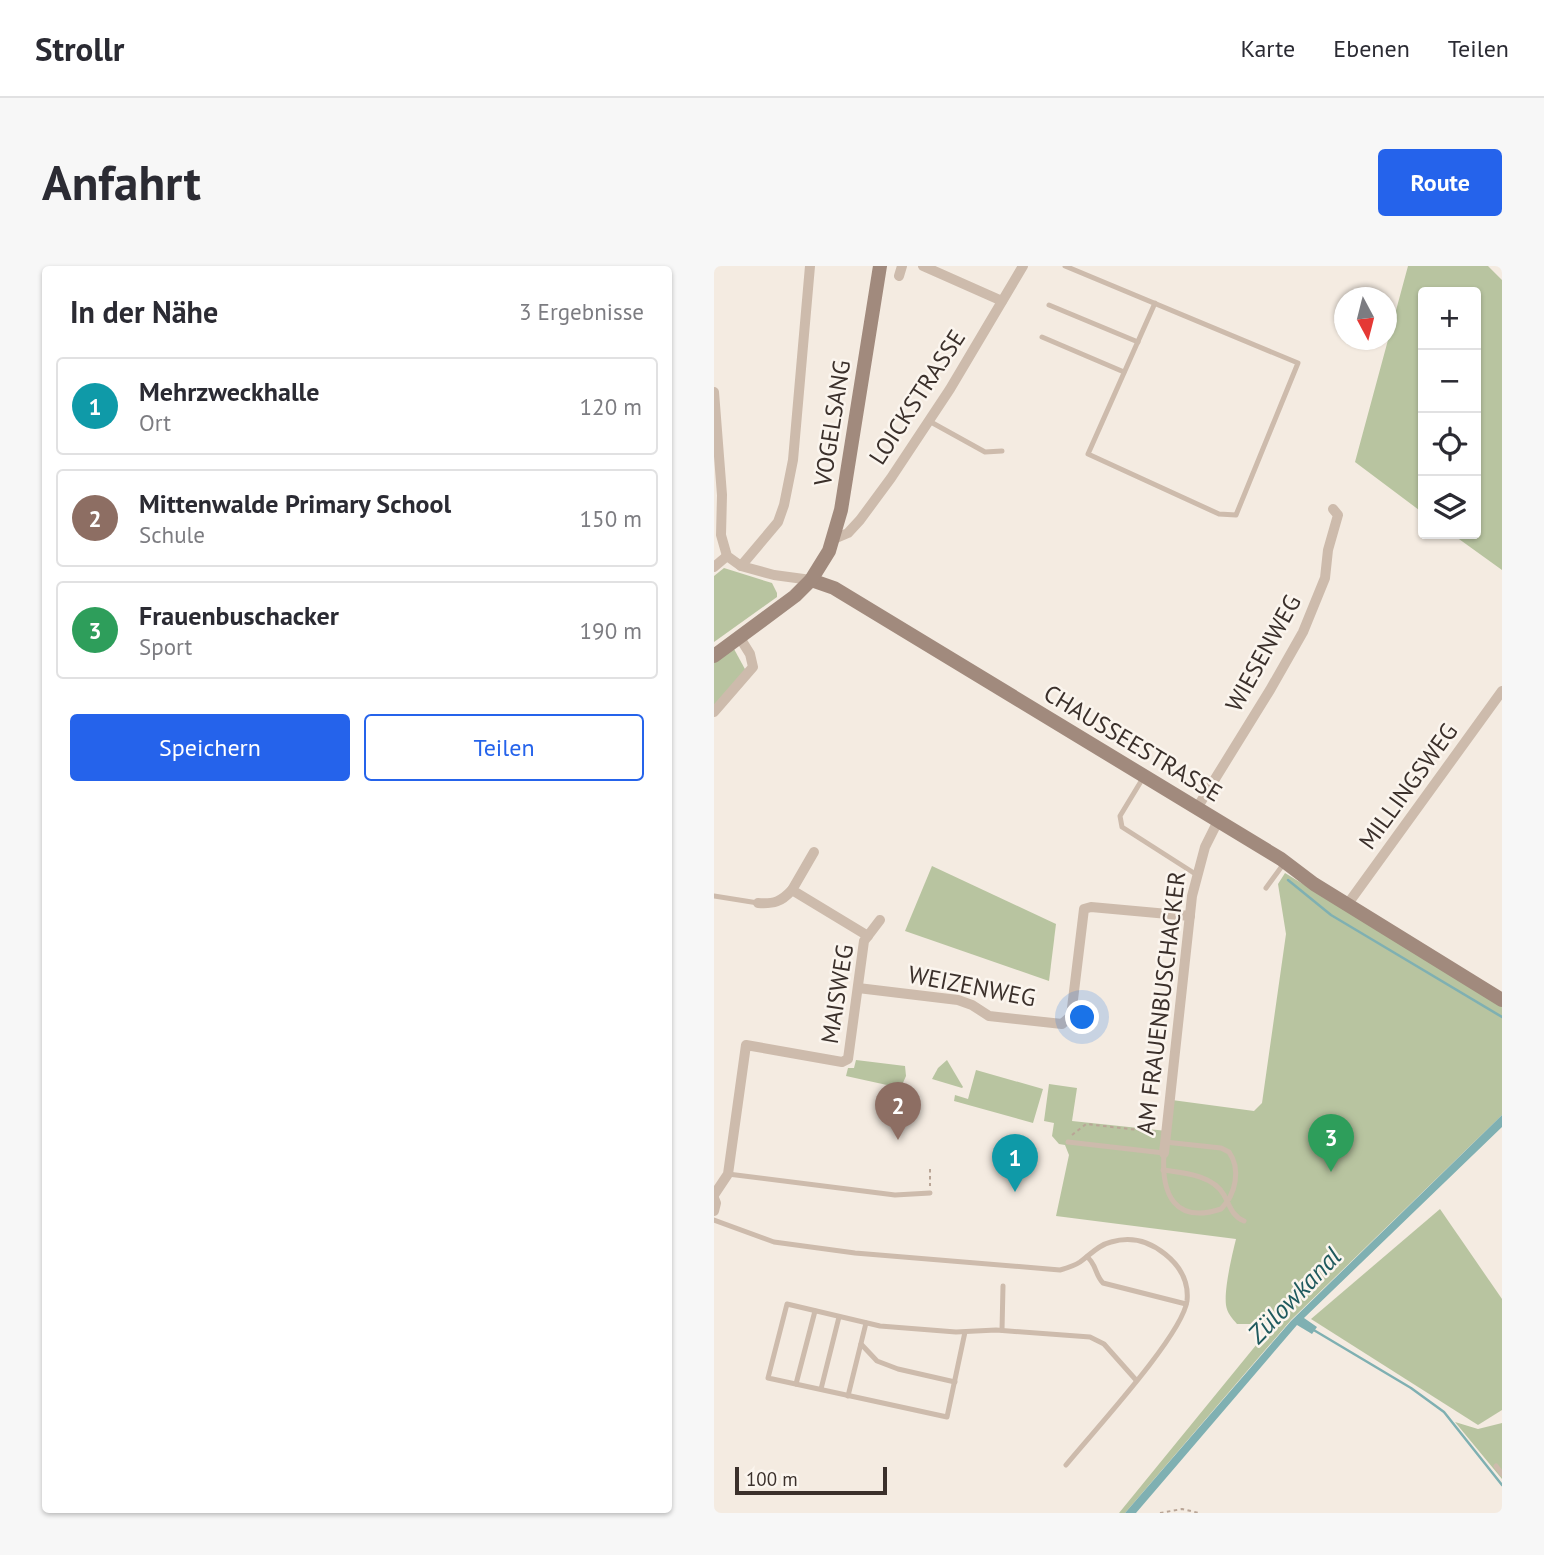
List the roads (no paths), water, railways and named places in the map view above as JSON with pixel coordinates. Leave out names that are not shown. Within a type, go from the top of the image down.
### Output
[{"type":"street","points":[[741,566],[778,522],[784,505],[793,460],[810,266]]},
{"type":"street","name":"VOGELSANG","points":[[714,656],[790,601],[811,580],[834,539],[880,266]]},
{"type":"street","points":[[923,266],[1002,301]]},
{"type":"street","name":"LOICKSTRASSE","points":[[834,539],[848,533],[860,520],[929,421],[1023,266]]},
{"type":"street","points":[[714,392],[722,495],[721,535],[727,556],[714,567]]},
{"type":"street","name":"WIESENWEG","points":[[1197,808],[1303,632],[1325,578],[1328,550],[1338,514],[1333,509]]},
{"type":"street","name":"CHAUSSEESTRASSE","points":[[727,556],[741,566],[774,575],[811,580],[834,588],[1285,862],[1348,905],[1502,1000]]},
{"type":"street","points":[[714,712],[753,667],[750,654],[740,638]]},
{"type":"street","name":"MILLINGSWEG","points":[[1348,905],[1502,691]]},
{"type":"street","name":"AM FRAUENBUSCHACKER","points":[[1165,1143],[1196,875],[1205,847],[1218,821]]},
{"type":"street","points":[[758,902],[772,904],[782,901],[792,890],[814,852]]},
{"type":"street","points":[[792,890],[868,936]]},
{"type":"street","name":"WEIZENWEG","points":[[858,988],[958,1000],[989,1016],[1062,1024],[1071,1016],[1084,909],[1091,907],[1190,916]]},
{"type":"street","name":"MAISWEG","points":[[722,1177],[746,1045],[842,1062],[848,1059],[864,941],[880,919]]},
{"type":"street","points":[[714,1211],[714,1196],[722,1177]]},
{"type":"lane","points":[[1065,266],[1155,303],[1298,363],[1236,516],[1219,514],[1088,454],[1155,303]]},
{"type":"lane","points":[[1049,304],[1138,342]]},
{"type":"lane","points":[[1042,337],[1124,372]]},
{"type":"lane","points":[[929,421],[985,452],[1002,451]]},
{"type":"lane","points":[[1144,776],[1120,817],[1122,827],[1196,875]]},
{"type":"lane","points":[[1266,888],[1285,862]]},
{"type":"lane","points":[[714,896],[758,902]]},
{"type":"lane","points":[[1068,1142],[1165,1143],[1221,1148],[1233,1158],[1235,1178],[1232,1193],[1221,1209],[1188,1213],[1179,1210],[1170,1197],[1164,1170],[1165,1143]]},
{"type":"lane","points":[[1164,1170],[1197,1176],[1214,1183],[1224,1194],[1236,1217],[1244,1221]]},
{"type":"lane","points":[[722,1177],[895,1195],[930,1193]]},
{"type":"lane","points":[[714,1220],[774,1242],[855,1253],[1060,1270],[1077,1265],[1097,1248],[1109,1242],[1137,1238],[1162,1251],[1176,1263],[1187,1290],[1186,1304],[1166,1342],[1066,1465]]},
{"type":"lane","points":[[1087,1257],[1103,1283],[1186,1304]]},
{"type":"lane","points":[[1002,1330],[1003,1286]]},
{"type":"lane","points":[[965,1332],[947,1417],[768,1378],[787,1304],[880,1326],[1090,1336],[1104,1344],[1136,1380]]},
{"type":"lane","points":[[796,1384],[815,1311]]},
{"type":"lane","points":[[821,1389],[839,1317]]},
{"type":"lane","points":[[848,1395],[866,1323]]},
{"type":"lane","points":[[860,1344],[877,1361],[898,1369],[955,1382]]},
{"type":"lane","points":[[1496,1466],[1502,1474]]},
{"type":"water","points":[[1502,1115],[1502,1127],[1304,1318],[1317,1327],[1312,1334],[1297,1325],[1136,1513],[1125,1513],[1291,1321]]},
{"type":"waterway","points":[[1288,880],[1331,915],[1502,1017]]},
{"type":"waterway","points":[[1312,1329],[1411,1388],[1444,1412],[1502,1485]]},
{"type":"place","name":"Mittenwalde Primary School","points":[[898,1140]]},
{"type":"place","name":"Frauenbuschacker","points":[[1331,1172]]},
{"type":"place","name":"Mehrzweckhalle","points":[[1015,1192]]},
{"type":"water label","name":"Zülowkanal","points":[[1294,1295]]}]
